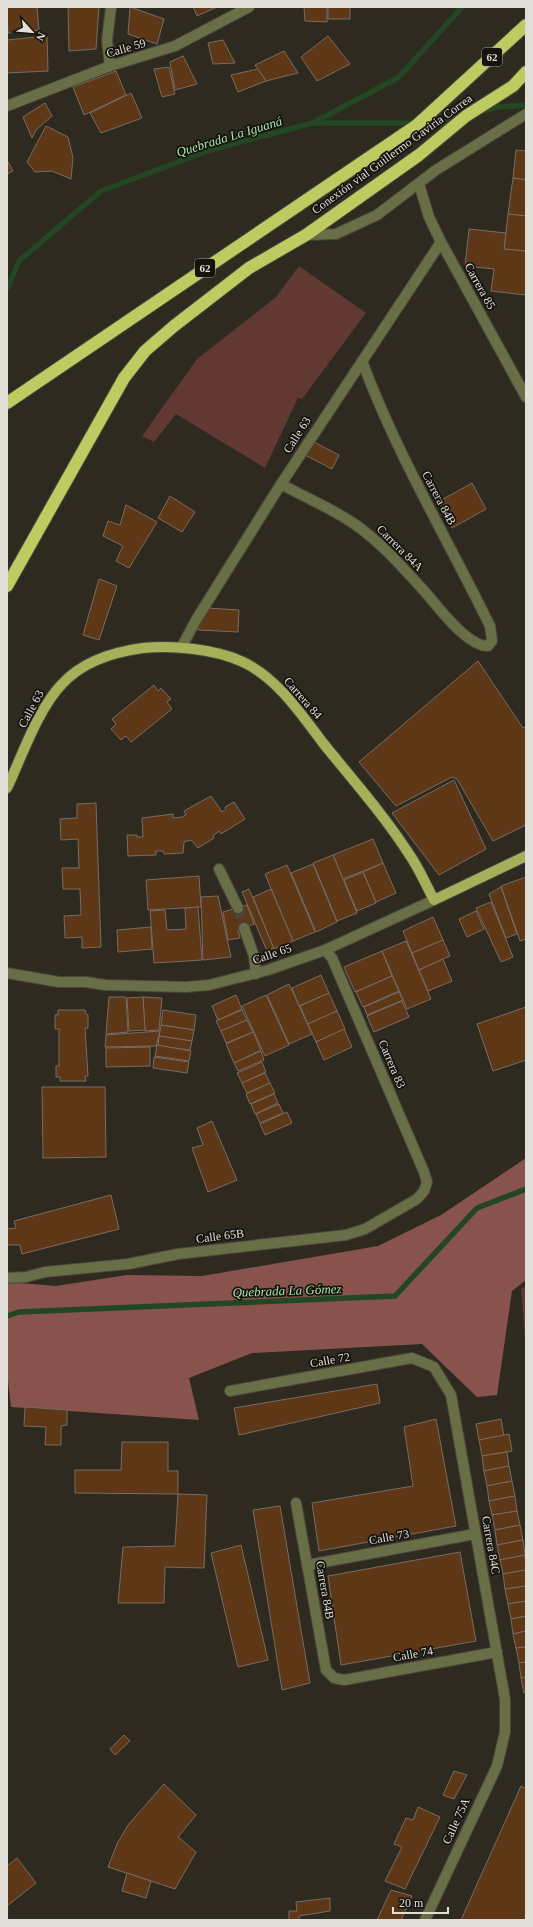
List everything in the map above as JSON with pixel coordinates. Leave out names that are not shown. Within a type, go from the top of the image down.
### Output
[{"type":"highway","name":"Conexión vial Guillermo Gaviria Correa","points":[[7,403],[417,126],[526,25]]},
{"type":"highway","name":"Conexión vial Guillermo Gaviria Correa","points":[[7,586],[124,378],[145,352],[174,326],[249,268],[306,235],[419,155],[466,116],[513,86],[526,72]]},
{"type":"main road","name":"Carrera 84","points":[[77,670],[97,659],[126,651],[148,648],[181,648],[224,655],[244,662],[266,678],[283,694],[385,820],[410,854],[434,900]]},
{"type":"main road","name":"Calle 63","points":[[7,788],[47,704],[63,682],[77,670]]},
{"type":"main road","name":"Calle 65","points":[[434,900],[526,856]]},
{"type":"street","points":[[110,66],[107,40],[111,7]]},
{"type":"street","name":"Calle 59","points":[[7,106],[110,66],[175,46],[249,7]]},
{"type":"street","points":[[306,235],[336,234],[377,215],[436,170],[526,114]]},
{"type":"street","name":"Carrera 85","points":[[419,184],[425,206],[441,242],[526,396]]},
{"type":"street","name":"Calle 63","points":[[181,648],[196,620],[280,484],[441,242]]},
{"type":"street","name":"Carrera 84B","points":[[362,361],[376,400],[405,461],[490,626],[492,641],[488,646]]},
{"type":"street","name":"Carrera 84A","points":[[280,484],[344,518],[376,540],[459,630],[482,646],[488,646]]},
{"type":"street","points":[[218,868],[238,908]]},
{"type":"street","name":"Calle 65","points":[[7,973],[59,982],[186,987],[209,985],[256,974],[324,950],[434,900]]},
{"type":"street","points":[[244,928],[254,956],[256,974]]},
{"type":"street","name":"Carrera 83","points":[[324,950],[332,958],[424,1172],[427,1182],[424,1191]]},
{"type":"street","name":"Calle 65B","points":[[7,1278],[26,1277],[45,1272],[128,1264],[178,1254],[346,1235],[365,1229],[417,1199],[424,1191]]},
{"type":"street","name":"Calle 72","points":[[230,1391],[412,1358],[434,1367]]},
{"type":"street","name":"Carrera 84C","points":[[434,1367],[451,1395],[505,1699],[505,1732]]},
{"type":"street","name":"Carrera 84B","points":[[296,1503],[326,1670],[334,1678]]},
{"type":"street","name":"Calle 73","points":[[308,1565],[476,1534]]},
{"type":"street","name":"Calle 74","points":[[334,1678],[344,1680],[497,1652]]},
{"type":"street","name":"Calle 75A","points":[[425,1920],[496,1766],[505,1732]]},
{"type":"shaded area","points":[[299,266],[366,313],[302,399],[298,398],[265,468],[176,414],[154,442],[142,436],[197,359],[276,297]]},
{"type":"shaded area","points":[[526,1158],[526,1280],[512,1291],[497,1395],[477,1397],[422,1344],[252,1353],[189,1378],[199,1420],[11,1407],[7,1372],[7,1282],[56,1286],[127,1275],[202,1276],[378,1246],[441,1215]]},
{"type":"shaded area","points":[[526,1287],[526,1354],[521,1288]]},
{"type":"building","points":[[7,7],[37,7],[39,30],[8,33]]},
{"type":"building","points":[[68,7],[99,7],[96,49],[69,51]]},
{"type":"building","points":[[130,7],[164,19],[157,44],[128,34]]},
{"type":"building","points":[[193,7],[217,7],[197,16]]},
{"type":"building","points":[[304,7],[327,7],[327,22],[305,21]]},
{"type":"building","points":[[328,7],[350,7],[350,19],[328,19]]},
{"type":"building","points":[[47,36],[48,71],[7,73],[7,40]]},
{"type":"building","points":[[328,36],[350,64],[317,81],[301,57]]},
{"type":"building","points":[[223,40],[235,63],[213,64],[208,43]]},
{"type":"building","points":[[284,51],[298,73],[266,81],[255,65]]},
{"type":"building","points":[[183,56],[197,84],[175,90],[170,62]]},
{"type":"building","points":[[169,67],[175,94],[162,97],[154,69]]},
{"type":"building","points":[[258,69],[266,81],[238,92],[231,75]]},
{"type":"building","points":[[116,71],[126,95],[84,115],[73,87]]},
{"type":"building","points":[[131,93],[142,118],[101,133],[90,113]]},
{"type":"building","points":[[45,103],[52,116],[36,130],[32,138],[23,117]]},
{"type":"building","points":[[46,126],[68,137],[73,158],[71,179],[52,171],[35,172],[27,162]]},
{"type":"building","points":[[516,150],[526,151],[526,180],[513,178]]},
{"type":"building","points":[[7,160],[13,171],[7,174]]},
{"type":"building","points":[[513,178],[526,180],[526,216],[508,214]]},
{"type":"building","points":[[508,214],[526,216],[526,251],[504,249]]},
{"type":"building","points":[[469,229],[506,233],[504,249],[526,251],[526,295],[491,291],[494,269],[465,266]]},
{"type":"building","points":[[312,441],[339,455],[332,469],[305,455]]},
{"type":"building","points":[[472,483],[486,509],[452,528],[438,502]]},
{"type":"building","points":[[170,496],[195,512],[182,532],[158,518]]},
{"type":"building","points":[[126,505],[157,522],[129,568],[116,561],[123,546],[103,536],[108,521],[120,525]]},
{"type":"building","points":[[99,579],[117,586],[99,640],[83,635]]},
{"type":"building","points":[[208,608],[239,610],[238,632],[198,630],[199,617]]},
{"type":"building","points":[[478,661],[523,728],[526,726],[526,825],[493,841],[457,779],[452,777],[396,806],[359,762]]},
{"type":"building","points":[[154,685],[158,691],[161,688],[171,699],[167,702],[172,709],[131,742],[126,736],[121,740],[111,729],[116,724],[112,719]]},
{"type":"building","points":[[454,780],[486,849],[439,875],[392,813]]},
{"type":"building","points":[[211,796],[222,812],[226,809],[225,807],[234,802],[245,819],[221,834],[219,831],[213,836],[214,838],[198,848],[191,840],[184,842],[183,853],[164,854],[163,851],[156,851],[156,855],[128,856],[127,835],[137,835],[137,837],[143,837],[142,818],[173,814],[173,818],[182,817],[186,815],[184,811]]},
{"type":"building","points":[[96,803],[101,947],[82,948],[82,937],[65,938],[64,916],[81,915],[80,889],[63,889],[62,868],[79,868],[78,839],[61,840],[60,819],[77,818],[77,804]]},
{"type":"building","points":[[373,839],[383,863],[343,879],[333,855]]},
{"type":"building","points":[[333,855],[357,913],[337,921],[313,863]]},
{"type":"building","points":[[383,863],[396,893],[376,902],[363,872]]},
{"type":"building","points":[[313,864],[337,922],[316,932],[291,873]]},
{"type":"building","points":[[287,865],[315,932],[293,941],[265,874]]},
{"type":"building","points":[[363,872],[376,903],[357,911],[344,880]]},
{"type":"building","points":[[199,876],[201,907],[148,910],[146,880]]},
{"type":"building","points":[[526,877],[526,939],[520,941],[501,886]]},
{"type":"building","points":[[501,887],[517,934],[506,938],[489,894]]},
{"type":"building","points":[[249,889],[274,948],[267,951],[242,892]]},
{"type":"building","points":[[271,889],[293,941],[274,949],[253,897]]},
{"type":"building","points":[[218,896],[231,957],[203,960],[201,897]]},
{"type":"building","points":[[491,902],[513,957],[501,962],[476,908]]},
{"type":"building","points":[[247,905],[254,924],[238,930],[240,938],[228,940],[223,912]]},
{"type":"building","points":[[198,907],[202,960],[154,963],[150,911],[165,910],[167,930],[186,929],[185,908]]},
{"type":"building","points":[[476,911],[484,929],[467,937],[459,919]]},
{"type":"building","points":[[433,917],[443,940],[412,953],[403,931]]},
{"type":"building","points":[[151,927],[152,949],[118,952],[117,930]]},
{"type":"building","points":[[443,940],[450,956],[419,970],[412,953]]},
{"type":"building","points":[[406,941],[431,999],[407,1009],[382,951]]},
{"type":"building","points":[[382,951],[392,976],[355,992],[344,967]]},
{"type":"building","points":[[443,959],[452,981],[428,991],[419,970]]},
{"type":"building","points":[[321,975],[329,993],[299,1006],[292,988]]},
{"type":"building","points":[[392,976],[399,991],[363,1007],[356,992]]},
{"type":"building","points":[[289,984],[312,1034],[289,1044],[267,995]]},
{"type":"building","points":[[399,992],[403,1000],[367,1015],[364,1007]]},
{"type":"building","points":[[329,993],[337,1011],[308,1024],[300,1006]]},
{"type":"building","points":[[236,995],[242,1009],[218,1020],[212,1006]]},
{"type":"building","points":[[266,995],[289,1045],[265,1056],[242,1006]]},
{"type":"building","points":[[109,997],[126,997],[128,1032],[106,1034]]},
{"type":"building","points":[[143,997],[162,998],[159,1030],[145,1031]]},
{"type":"building","points":[[143,997],[145,1030],[129,1031],[127,998]]},
{"type":"building","points":[[402,1001],[409,1017],[374,1032],[367,1016]]},
{"type":"building","points":[[526,1007],[526,1060],[493,1071],[477,1024]]},
{"type":"building","points":[[58,1010],[85,1010],[86,1014],[88,1015],[88,1028],[85,1028],[88,1076],[85,1076],[86,1081],[60,1081],[60,1077],[56,1077],[56,1066],[59,1066],[59,1029],[55,1029],[55,1015],[58,1015]]},
{"type":"building","points":[[163,1010],[196,1015],[194,1030],[161,1025]]},
{"type":"building","points":[[242,1010],[247,1020],[221,1031],[216,1021]]},
{"type":"building","points":[[337,1011],[345,1029],[316,1042],[308,1024]]},
{"type":"building","points":[[247,1020],[253,1032],[226,1043],[221,1031]]},
{"type":"building","points":[[161,1025],[194,1030],[192,1041],[159,1036]]},
{"type":"building","points":[[344,1029],[352,1047],[324,1060],[316,1042]]},
{"type":"building","points":[[160,1031],[156,1046],[105,1047],[106,1035]]},
{"type":"building","points":[[253,1032],[261,1050],[234,1063],[226,1044]]},
{"type":"building","points":[[159,1036],[192,1041],[190,1050],[158,1046]]},
{"type":"building","points":[[157,1045],[191,1051],[189,1061],[155,1056]]},
{"type":"building","points":[[150,1047],[150,1066],[106,1067],[106,1048]]},
{"type":"building","points":[[261,1051],[264,1060],[238,1071],[234,1063]]},
{"type":"building","points":[[154,1057],[189,1062],[187,1073],[153,1068]]},
{"type":"building","points":[[262,1062],[266,1072],[242,1083],[237,1073]]},
{"type":"building","points":[[265,1073],[270,1083],[247,1093],[242,1083]]},
{"type":"building","points":[[270,1083],[275,1093],[250,1104],[246,1094]]},
{"type":"building","points":[[42,1087],[105,1087],[106,1157],[43,1158]]},
{"type":"building","points":[[274,1094],[278,1103],[255,1114],[251,1104]]},
{"type":"building","points":[[279,1104],[283,1113],[260,1123],[256,1114]]},
{"type":"building","points":[[287,1112],[292,1123],[265,1135],[260,1124]]},
{"type":"building","points":[[212,1121],[237,1180],[208,1192],[192,1148],[203,1145],[197,1128]]},
{"type":"building","points":[[111,1195],[119,1229],[22,1254],[20,1245],[7,1245],[7,1229],[16,1228],[14,1221]]},
{"type":"building","points":[[377,1384],[380,1403],[239,1435],[234,1408]]},
{"type":"building","points":[[25,1407],[67,1410],[67,1425],[61,1426],[61,1445],[45,1445],[46,1427],[24,1426]]},
{"type":"building","points":[[436,1419],[456,1526],[319,1551],[312,1503],[413,1486],[404,1427]]},
{"type":"building","points":[[501,1419],[504,1436],[479,1440],[476,1424]]},
{"type":"building","points":[[509,1434],[512,1451],[482,1456],[479,1440]]},
{"type":"building","points":[[122,1442],[168,1442],[168,1471],[178,1471],[178,1494],[75,1493],[75,1470],[121,1470]]},
{"type":"building","points":[[507,1452],[509,1466],[484,1471],[482,1456]]},
{"type":"building","points":[[509,1466],[512,1481],[487,1486],[484,1471]]},
{"type":"building","points":[[512,1481],[515,1496],[489,1501],[487,1486]]},
{"type":"building","points":[[178,1494],[207,1495],[204,1568],[165,1567],[164,1603],[118,1603],[123,1547],[175,1546]]},
{"type":"building","points":[[515,1496],[517,1511],[492,1515],[489,1501]]},
{"type":"building","points":[[280,1506],[310,1683],[282,1690],[253,1510]]},
{"type":"building","points":[[517,1511],[520,1525],[495,1530],[492,1515]]},
{"type":"building","points":[[520,1525],[523,1540],[497,1545],[495,1530]]},
{"type":"building","points":[[523,1540],[525,1555],[500,1560],[497,1545]]},
{"type":"building","points":[[241,1545],[268,1660],[238,1667],[211,1553]]},
{"type":"building","points":[[460,1552],[476,1641],[341,1665],[328,1576]]},
{"type":"building","points":[[525,1555],[526,1570],[503,1574],[500,1560]]},
{"type":"building","points":[[526,1570],[526,1586],[505,1589],[503,1574]]},
{"type":"building","points":[[526,1586],[526,1601],[508,1604],[505,1589]]},
{"type":"building","points":[[526,1601],[526,1616],[511,1619],[508,1604]]},
{"type":"building","points":[[526,1616],[526,1631],[513,1634],[511,1619]]},
{"type":"building","points":[[526,1631],[526,1647],[516,1648],[513,1634]]},
{"type":"building","points":[[526,1647],[526,1662],[519,1663],[516,1648]]},
{"type":"building","points":[[526,1662],[526,1677],[521,1678],[519,1663]]},
{"type":"building","points":[[526,1677],[526,1692],[524,1693],[521,1678]]},
{"type":"building","points":[[124,1735],[130,1741],[115,1755],[110,1749]]},
{"type":"building","points":[[454,1771],[467,1775],[454,1799],[443,1795]]},
{"type":"building","points":[[164,1784],[196,1815],[178,1837],[196,1852],[175,1889],[108,1867],[117,1844],[128,1825]]},
{"type":"building","points":[[521,1786],[526,1789],[525,1920],[461,1920]]},
{"type":"building","points":[[418,1807],[440,1817],[405,1889],[385,1881],[402,1847],[394,1844],[406,1818],[413,1820]]},
{"type":"building","points":[[17,1858],[36,1883],[7,1906],[7,1866]]},
{"type":"building","points":[[127,1873],[151,1881],[146,1898],[122,1891]]},
{"type":"building","points":[[391,1890],[412,1896],[401,1920],[377,1920]]},
{"type":"building","points":[[330,1898],[330,1911],[299,1916],[299,1920],[289,1920],[289,1911],[297,1911],[296,1902]]},
{"type":"waterway","name":"Quebrada La Iguaná","points":[[7,289],[19,261],[101,191],[210,150],[313,123],[399,77],[462,7]]},
{"type":"waterway","points":[[479,112],[498,107],[526,105]]},
{"type":"waterway","points":[[315,123],[444,123],[458,119]]},
{"type":"waterway","name":"Quebrada La Gómez","points":[[7,1316],[19,1312],[395,1296],[477,1208],[526,1189]]},
{"type":"tunnel","points":[[238,908],[244,928]]}]
